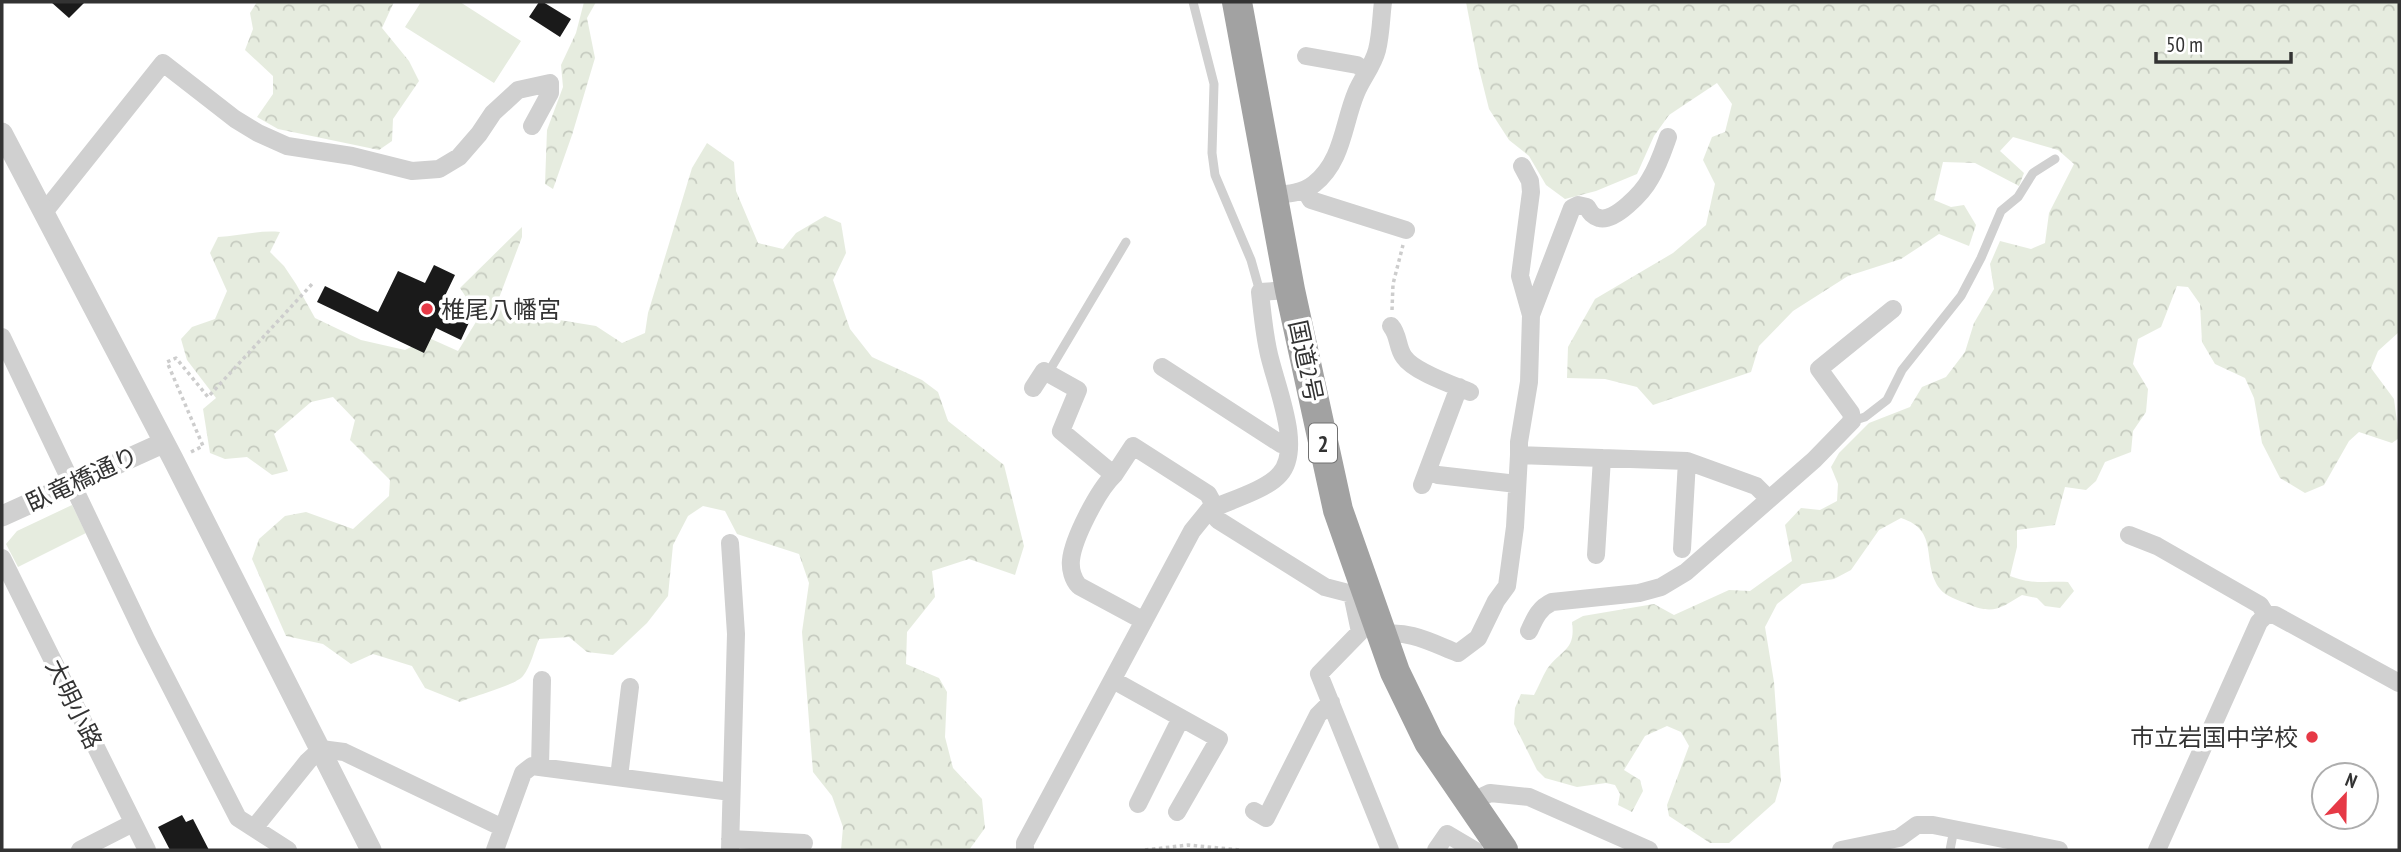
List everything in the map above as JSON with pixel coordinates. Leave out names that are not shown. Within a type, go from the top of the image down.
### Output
[{"type":"highway","name":"国道2号","points":[[1237,2],[1290,290],[1359,594],[1381,635],[1395,672],[1429,742],[1469,803],[1487,848]]},
{"type":"street","points":[[1273,195],[1305,190],[1313,185],[1338,152],[1353,100],[1378,47],[1383,2]]},
{"type":"street","points":[[1306,56],[1357,65],[1367,72]]},
{"type":"street","points":[[45,211],[163,63],[258,134],[287,146],[352,156],[412,171],[439,169],[459,157],[493,113],[518,90],[550,83],[550,93],[532,126]]},
{"type":"street","points":[[2,133],[45,211],[371,850]]},
{"type":"street","points":[[1531,315],[1572,208],[1578,205],[1587,206],[1592,215],[1608,219],[1630,204],[1649,182],[1668,137]]},
{"type":"street","points":[[1381,635],[1406,633],[1458,653],[1478,638],[1496,601],[1507,586],[1515,527],[1519,442],[1529,382],[1531,315],[1520,276],[1531,192],[1530,181],[1522,166]]},
{"type":"street","points":[[1305,190],[1311,200],[1406,230]]},
{"type":"street","points":[[1025,850],[1025,843],[1192,531],[1212,509],[1267,484],[1280,476],[1287,464],[1288,426],[1268,350],[1260,292],[1290,290]]},
{"type":"street","points":[[1529,631],[1535,616],[1543,606],[1552,602],[1639,593],[1661,587],[1686,572],[1814,460],[1852,421],[1851,413],[1819,369],[1893,309]]},
{"type":"street","points":[[1391,326],[1396,332],[1404,358],[1425,373],[1464,389],[1425,478],[1438,475],[1517,484]]},
{"type":"street","points":[[2,337],[146,639],[238,818],[288,850]]},
{"type":"street","points":[[1162,367],[1281,444],[1289,446]]},
{"type":"street","points":[[1034,388],[1044,371],[1078,390],[1061,432],[1114,475]]},
{"type":"street","points":[[1144,621],[1079,586],[1074,580],[1071,560],[1083,525],[1104,484],[1114,475],[1133,446],[1208,494],[1218,520],[1325,587],[1359,594],[1360,632],[1320,674],[1390,850]]},
{"type":"street","name":"臥竜橋通り","points":[[2,516],[71,483],[168,451]]},
{"type":"street","points":[[1519,455],[1687,461],[1756,486],[1768,498]]},
{"type":"street","points":[[1596,555],[1602,458]]},
{"type":"street","points":[[1682,549],[1687,461]]},
{"type":"street","points":[[2129,535],[2157,546],[2260,605],[2266,615]]},
{"type":"street","points":[[730,543],[736,634],[730,845],[804,843]]},
{"type":"street","name":"大明小路","points":[[2,558],[147,850]]},
{"type":"street","points":[[2157,850],[2259,622],[2266,615],[2275,615],[2399,683]]},
{"type":"street","points":[[540,767],[542,680]]},
{"type":"street","points":[[1113,680],[1219,739],[1177,812]]},
{"type":"street","points":[[619,777],[629,687]]},
{"type":"street","points":[[1254,811],[1266,818],[1318,715],[1331,702]]},
{"type":"street","points":[[1138,804],[1181,718]]},
{"type":"street","points":[[321,749],[344,752],[503,828]]},
{"type":"street","points":[[254,828],[308,761],[321,749]]},
{"type":"street","points":[[495,850],[523,773],[533,766],[731,792]]},
{"type":"street","points":[[1469,803],[1490,793],[1529,797],[1649,850]]},
{"type":"street","points":[[80,850],[133,823]]},
{"type":"street","points":[[1842,850],[1900,844],[1917,825],[1954,829],[2005,845],[2059,850]]},
{"type":"street","points":[[1436,850],[1447,834],[1487,848]]},
{"type":"lane","points":[[1193,2],[1214,84],[1212,153],[1215,175],[1251,260],[1260,292]]},
{"type":"lane","points":[[1852,421],[1865,417],[1887,400],[1902,370],[1961,296],[2001,211],[2018,197],[2033,173],[2055,159]]},
{"type":"lane","points":[[1048,373],[1126,242]]},
{"type":"lane","points":[[1950,850],[1954,829]]},
{"type":"path","points":[[1391,326],[1393,284],[1406,230]]},
{"type":"path","points":[[168,451],[203,446],[167,362],[176,358],[208,397],[313,283]]},
{"type":"path","points":[[1145,850],[1188,845],[1240,850]]},
{"type":"green space","points":[[257,2],[394,2],[382,28],[409,61],[419,81],[393,119],[392,141],[379,150],[278,129],[257,117],[273,94],[273,76],[245,50],[253,29],[250,13]]},
{"type":"green space","points":[[421,2],[460,2],[521,41],[494,83],[405,27]]},
{"type":"green space","points":[[584,2],[596,2],[587,18],[595,58],[553,189],[545,184],[547,130],[563,87],[561,65],[576,33]]},
{"type":"green space","points":[[1466,2],[2399,2],[2399,332],[2378,351],[2371,368],[2394,399],[2399,438],[2392,443],[2359,432],[2349,441],[2324,485],[2305,493],[2280,478],[2262,443],[2254,398],[2245,378],[2215,364],[2202,342],[2200,304],[2188,287],[2177,286],[2161,327],[2138,339],[2133,364],[2148,389],[2146,412],[2133,431],[2131,452],[2105,462],[2096,481],[2086,490],[2065,487],[2055,525],[2017,530],[2017,547],[2010,576],[2032,582],[2068,582],[2074,591],[2060,608],[2045,606],[2037,598],[2022,595],[2002,606],[1984,609],[1949,596],[1942,592],[1934,579],[1926,539],[1913,524],[1901,518],[1879,530],[1851,570],[1834,579],[1802,584],[1777,604],[1765,627],[1774,682],[1781,781],[1775,802],[1729,843],[1710,843],[1669,816],[1667,805],[1689,746],[1681,732],[1667,726],[1645,736],[1624,770],[1640,780],[1643,791],[1632,812],[1618,805],[1620,794],[1615,785],[1606,783],[1577,787],[1545,778],[1537,770],[1514,724],[1515,708],[1521,694],[1534,695],[1547,669],[1570,644],[1572,622],[1583,616],[1654,604],[1674,615],[1729,590],[1750,591],[1792,561],[1785,525],[1801,508],[1820,510],[1837,501],[1838,484],[1831,467],[1839,453],[1869,423],[1910,407],[1922,387],[1946,377],[1965,352],[1974,323],[1994,289],[1990,264],[2000,241],[2031,249],[2045,243],[2049,213],[2074,164],[2058,150],[2013,137],[2000,151],[2024,173],[2019,186],[1975,163],[1943,162],[1934,200],[1951,207],[1964,205],[1976,225],[1969,246],[1939,234],[1901,259],[1848,276],[1793,311],[1759,346],[1751,372],[1653,405],[1637,387],[1605,379],[1567,378],[1568,347],[1595,299],[1673,253],[1706,225],[1715,184],[1703,160],[1712,137],[1725,132],[1732,104],[1717,83],[1669,115],[1654,136],[1637,174],[1596,191],[1565,199],[1546,185],[1529,156],[1509,140],[1489,109]]},
{"type":"green space","points":[[707,143],[734,162],[736,191],[758,243],[783,249],[796,233],[825,216],[841,223],[846,253],[833,280],[850,329],[872,357],[922,380],[938,392],[948,421],[1004,465],[1024,546],[1015,575],[969,559],[932,571],[935,597],[907,632],[906,664],[939,678],[947,692],[945,737],[953,768],[982,799],[985,828],[969,850],[841,850],[843,827],[832,796],[813,772],[802,632],[809,583],[799,554],[737,534],[725,511],[703,506],[688,516],[673,545],[668,596],[647,623],[613,655],[587,652],[569,637],[539,639],[523,676],[504,687],[460,702],[425,688],[412,666],[373,654],[351,664],[323,644],[286,636],[252,559],[259,539],[285,516],[306,512],[353,529],[389,496],[390,480],[350,440],[355,420],[333,397],[311,402],[274,434],[288,471],[272,475],[247,457],[225,459],[210,453],[203,409],[216,398],[187,360],[181,339],[192,327],[215,319],[227,291],[210,253],[218,237],[280,232],[270,252],[284,266],[315,318],[361,340],[405,350],[429,338],[458,351],[479,317],[460,288],[522,227],[522,237],[499,298],[511,318],[535,316],[596,326],[622,343],[645,333],[648,313],[692,168]]},
{"type":"green space","points":[[72,505],[86,533],[18,567],[6,544],[17,531]]},
{"type":"building","points":[[51,2],[85,2],[69,18]]},
{"type":"building","points":[[539,2],[571,19],[560,37],[529,17]]},
{"type":"building","name":"椎尾八幡宮","points":[[434,265],[455,275],[442,302],[472,316],[461,340],[436,328],[424,353],[317,302],[325,286],[378,312],[398,271],[425,283]]},
{"type":"building","points":[[182,815],[186,822],[193,819],[209,850],[170,850],[158,827]]},
{"type":"place","name":"椎尾八幡宮","points":[[427,309]]},
{"type":"place","name":"市立岩国中学校","points":[[2312,737]]}]
